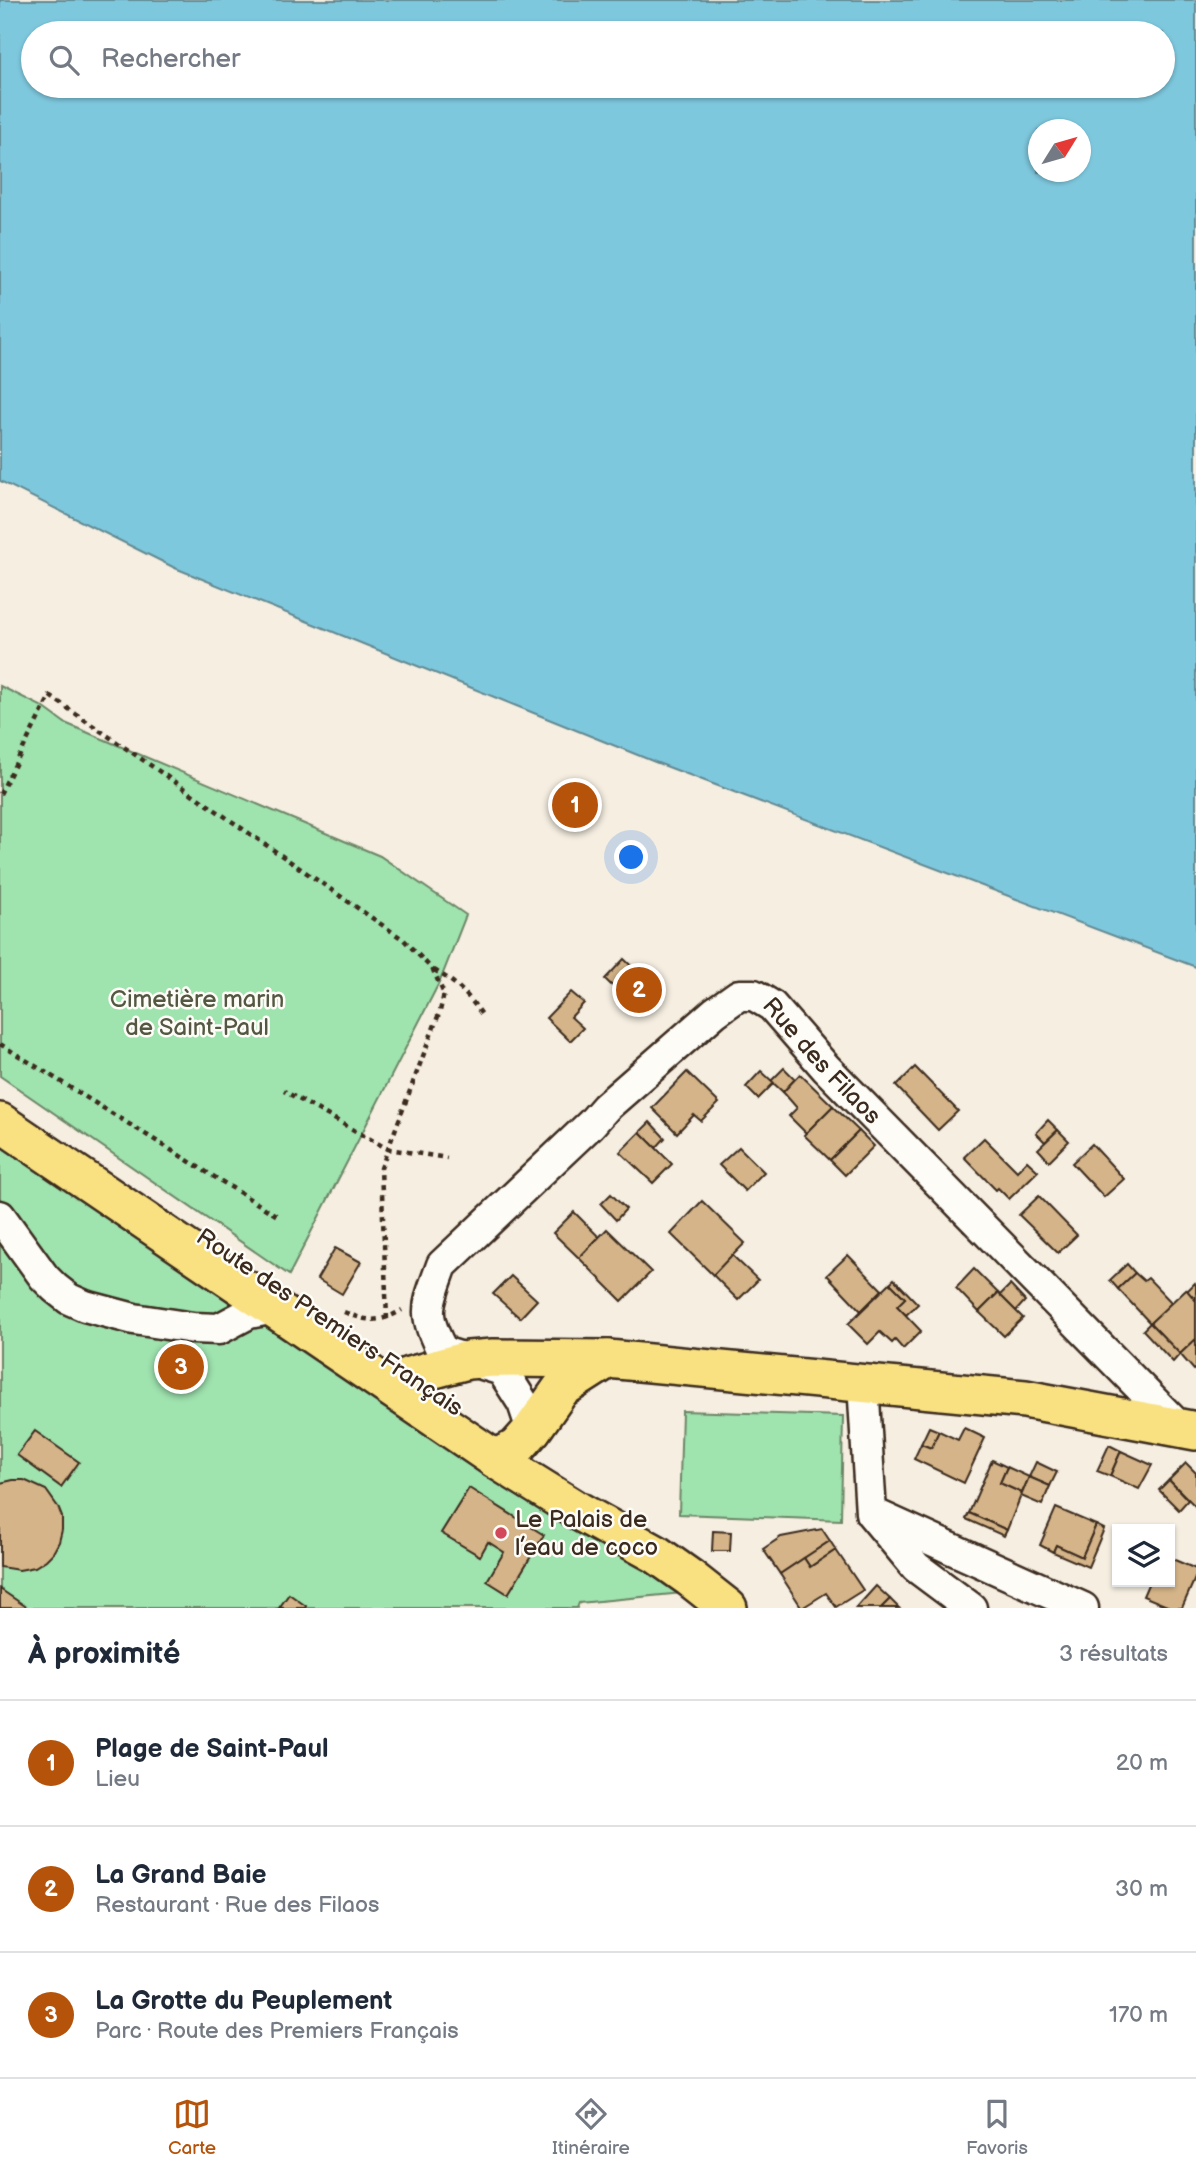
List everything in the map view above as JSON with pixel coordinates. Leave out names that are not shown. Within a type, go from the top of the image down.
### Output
[{"type":"main road","name":"Route des Premiers Français","points":[[0,1096],[280,1290],[597,1503],[656,1554],[728,1608]]},
{"type":"main road","name":"Route des Premiers Français","points":[[0,1122],[275,1308],[515,1446]]},
{"type":"main road","points":[[410,1376],[468,1360],[608,1359],[1025,1399],[1187,1429]]},
{"type":"main road","points":[[515,1446],[561,1389],[608,1359]]},
{"type":"street","name":"Rue des Filaos","points":[[439,1275],[606,1107],[715,1012],[739,995],[754,995],[772,1006],[826,1068],[1187,1429]]},
{"type":"street","points":[[0,1216],[44,1278],[62,1293],[85,1306],[134,1319],[193,1328],[219,1328],[249,1313],[275,1308]]},
{"type":"street","points":[[439,1275],[428,1314],[432,1332],[443,1352],[502,1370],[523,1403],[515,1446]]},
{"type":"street","points":[[863,1383],[871,1513],[916,1567],[971,1608]]},
{"type":"street","points":[[871,1513],[1083,1608]]},
{"type":"path","points":[[0,794],[50,696],[404,940],[433,970],[453,981],[469,996],[483,1016]]},
{"type":"path","points":[[387,1319],[382,1168],[440,1011],[444,994],[433,970]]},
{"type":"path","points":[[0,1044],[279,1217]]},
{"type":"path","points":[[284,1091],[388,1149],[447,1158]]},
{"type":"path","points":[[344,1312],[364,1320],[387,1319],[409,1306],[420,1285],[439,1275]]},
{"type":"green space","name":"Cimetière marin de Saint-Paul","points":[[0,686],[43,707],[65,723],[380,856],[466,915],[440,981],[289,1275],[0,1076]]},
{"type":"green space","points":[[0,1122],[683,1593],[579,1603],[577,1608],[0,1608]]},
{"type":"green space","points":[[682,1411],[843,1416],[841,1520],[679,1514]]},
{"type":"water","points":[[0,0],[1196,0],[1196,967],[655,762],[175,568],[0,481]]},
{"type":"building","points":[[624,959],[664,997],[655,1006],[650,1001],[639,1012],[605,979]]},
{"type":"building","points":[[571,992],[584,1003],[571,1017],[583,1028],[570,1041],[546,1018]]},
{"type":"building","points":[[915,1067],[958,1111],[938,1130],[896,1086]]},
{"type":"building","points":[[784,1068],[795,1079],[783,1092],[771,1081]]},
{"type":"building","points":[[761,1071],[774,1083],[758,1099],[746,1087]]},
{"type":"building","points":[[687,1072],[719,1103],[701,1121],[694,1115],[677,1133],[652,1108]]},
{"type":"building","points":[[800,1074],[833,1106],[806,1133],[789,1116],[797,1108],[783,1092]]},
{"type":"building","points":[[833,1106],[859,1131],[830,1160],[804,1135]]},
{"type":"building","points":[[1048,1120],[1058,1130],[1045,1142],[1036,1133]]},
{"type":"building","points":[[650,1122],[665,1138],[656,1148],[640,1132]]},
{"type":"building","points":[[1058,1130],[1069,1141],[1049,1161],[1038,1149]]},
{"type":"building","points":[[859,1131],[874,1146],[845,1175],[830,1160]]},
{"type":"building","points":[[640,1132],[672,1164],[653,1183],[620,1152]]},
{"type":"building","points":[[984,1138],[1017,1171],[1027,1161],[1038,1171],[1009,1199],[998,1188],[996,1190],[964,1157]]},
{"type":"building","points":[[1092,1144],[1124,1179],[1104,1197],[1072,1163]]},
{"type":"building","points":[[739,1147],[764,1172],[745,1191],[719,1165]]},
{"type":"building","points":[[611,1194],[626,1209],[616,1220],[601,1204]]},
{"type":"building","points":[[1039,1196],[1077,1235],[1058,1253],[1019,1215]]},
{"type":"building","points":[[702,1201],[745,1243],[713,1275],[671,1234]]},
{"type":"building","points":[[574,1212],[599,1237],[579,1258],[553,1233]]},
{"type":"building","points":[[607,1229],[651,1272],[622,1301],[579,1258]]},
{"type":"building","points":[[335,1248],[361,1262],[342,1294],[317,1279]]},
{"type":"building","points":[[732,1255],[758,1280],[738,1300],[713,1275]]},
{"type":"building","points":[[848,1255],[882,1290],[861,1311],[827,1275]]},
{"type":"building","points":[[1127,1264],[1135,1273],[1118,1289],[1110,1280]]},
{"type":"building","points":[[974,1269],[998,1293],[979,1312],[956,1288]]},
{"type":"building","points":[[1135,1273],[1144,1281],[1148,1278],[1172,1303],[1150,1323],[1118,1289]]},
{"type":"building","points":[[511,1276],[537,1300],[520,1318],[493,1294]]},
{"type":"building","points":[[894,1279],[918,1304],[906,1315],[897,1306],[905,1298],[890,1283]]},
{"type":"building","points":[[890,1283],[905,1298],[897,1306],[921,1331],[903,1349],[895,1340],[892,1343],[880,1332],[868,1344],[848,1324]]},
{"type":"building","points":[[1195,1283],[1196,1285],[1196,1301],[1187,1291]]},
{"type":"building","points":[[1010,1285],[1025,1301],[1016,1311],[1000,1295]]},
{"type":"building","points":[[1186,1289],[1196,1301],[1196,1339],[1180,1354],[1150,1323]]},
{"type":"building","points":[[998,1293],[1023,1318],[1004,1336],[979,1312]]},
{"type":"building","points":[[1150,1323],[1180,1354],[1173,1362],[1143,1330]]},
{"type":"building","points":[[1196,1339],[1196,1369],[1194,1370],[1180,1354]]},
{"type":"building","points":[[929,1427],[939,1431],[931,1448],[921,1444]]},
{"type":"building","points":[[964,1428],[985,1438],[964,1483],[914,1459],[921,1444],[931,1448],[939,1431],[958,1440]]},
{"type":"building","points":[[35,1431],[79,1462],[61,1487],[17,1455]]},
{"type":"building","points":[[1109,1445],[1121,1451],[1110,1476],[1097,1471]]},
{"type":"building","points":[[1121,1451],[1152,1465],[1139,1489],[1110,1476]]},
{"type":"building","points":[[992,1460],[1007,1467],[1000,1483],[1022,1493],[1007,1530],[969,1513]]},
{"type":"building","points":[[1036,1462],[1057,1472],[1050,1486],[1029,1477]]},
{"type":"building","points":[[1186,1463],[1196,1473],[1196,1507],[1169,1480]]},
{"type":"building","points":[[1007,1467],[1029,1477],[1022,1493],[1000,1483]]},
{"type":"building","points":[[1029,1477],[1050,1486],[1042,1505],[1021,1496]]},
{"type":"building","points":[[24,1480],[46,1490],[62,1517],[59,1542],[53,1553],[35,1567],[19,1570],[0,1567],[0,1483]]},
{"type":"building","points":[[1169,1480],[1188,1500],[1179,1510],[1159,1490]]},
{"type":"building","points":[[469,1488],[544,1535],[508,1594],[487,1581],[504,1552],[488,1542],[480,1556],[441,1533]]},
{"type":"building","points":[[1056,1508],[1096,1525],[1082,1557],[1056,1545],[1053,1552],[1040,1545]]},
{"type":"building","points":[[969,1513],[1007,1530],[1004,1536],[966,1519]]},
{"type":"building","points":[[1096,1525],[1104,1529],[1088,1567],[1053,1552],[1056,1545],[1082,1557]]},
{"type":"building","points":[[822,1529],[830,1541],[780,1574],[763,1549],[781,1537]]},
{"type":"building","points":[[713,1531],[731,1532],[730,1551],[712,1551]]},
{"type":"building","points":[[830,1541],[836,1550],[810,1567],[804,1558]]},
{"type":"building","points":[[836,1550],[863,1590],[836,1607],[826,1593],[802,1608],[780,1574],[804,1558],[810,1567]]},
{"type":"building","points":[[1175,1560],[1196,1569],[1196,1576],[1182,1608],[1172,1608],[1143,1596],[1147,1587],[1175,1587]]},
{"type":"building","points":[[876,1586],[890,1599],[881,1608],[856,1608]]},
{"type":"building","points":[[0,1589],[28,1608],[0,1608]]},
{"type":"building","points":[[289,1594],[306,1606],[305,1608],[279,1608]]},
{"type":"building","points":[[890,1599],[899,1608],[881,1608]]},
{"type":"place","name":"Plage de Saint-Paul","points":[[575,805]]},
{"type":"place","name":"La Grand Baie","points":[[639,990]]},
{"type":"place","name":"La Grotte du Peuplement","points":[[181,1367]]},
{"type":"place","name":"Le Palais de l’eau de coco","points":[[501,1533]]}]
